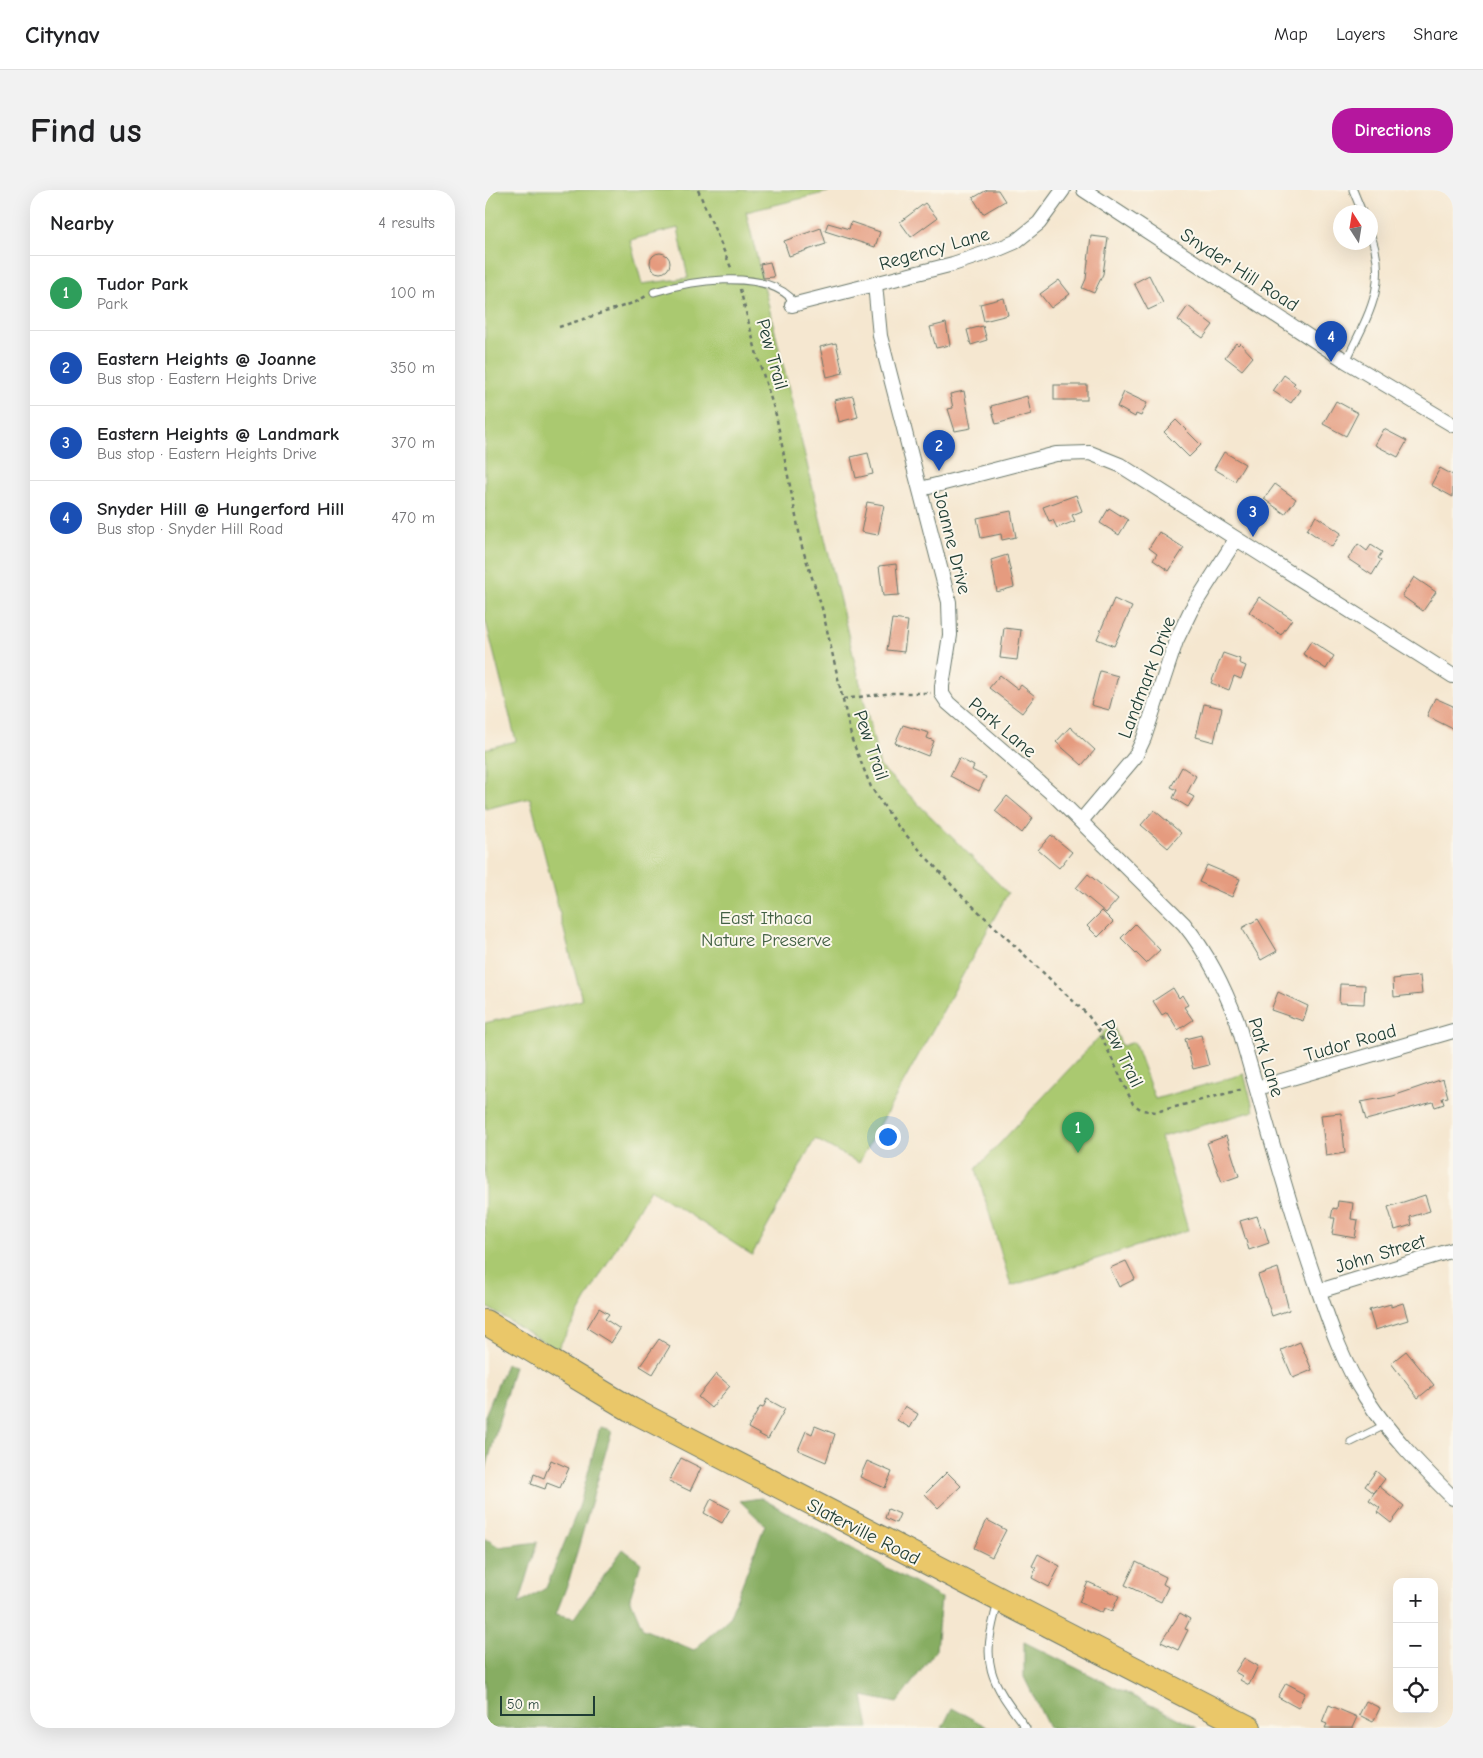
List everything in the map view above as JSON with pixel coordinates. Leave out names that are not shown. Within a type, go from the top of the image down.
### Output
[{"type":"highway","name":"Slaterville Road","points":[[485,1322],[630,1409],[1249,1728]]},
{"type":"street","name":"Regency Lane","points":[[792,305],[977,257],[1015,242],[1039,223],[1063,190]]},
{"type":"street","name":"Snyder Hill Road","points":[[1084,190],[1347,361],[1453,425]]},
{"type":"street","name":"Joanne Drive","points":[[875,284],[881,336],[944,578],[950,611],[951,635],[942,676],[942,694]]},
{"type":"street","points":[[921,489],[1056,454],[1090,453],[1120,465],[1453,676]]},
{"type":"street","name":"Landmark Drive","points":[[1081,821],[1135,756],[1144,738],[1176,641],[1191,610],[1236,539]]},
{"type":"street","name":"Park Lane","points":[[942,694],[958,714],[1056,796],[1184,924],[1200,944],[1224,988],[1237,1021],[1304,1251],[1348,1366],[1365,1397],[1385,1425],[1453,1498]]},
{"type":"street","name":"Tudor Road","points":[[1257,1088],[1453,1031]]},
{"type":"street","name":"John Street","points":[[1319,1291],[1453,1250]]},
{"type":"lane","points":[[1353,190],[1359,205]]},
{"type":"lane","points":[[1347,361],[1371,310],[1378,283],[1378,264],[1374,250]]},
{"type":"lane","points":[[653,292],[673,286],[736,280],[773,286],[790,297],[792,305]]},
{"type":"lane","points":[[1351,1442],[1385,1425]]},
{"type":"lane","points":[[999,1600],[990,1636],[989,1661],[992,1678],[998,1691],[1026,1728]]},
{"type":"path","name":"Pew Trail","points":[[698,190],[715,236],[744,300],[757,354],[776,415],[802,547],[822,608],[852,740],[861,764],[881,804],[896,824],[959,893],[1087,1014],[1099,1031],[1133,1104],[1142,1110],[1155,1112],[1243,1089],[1257,1088]]},
{"type":"path","points":[[559,327],[636,302],[653,292]]},
{"type":"path","points":[[843,699],[892,693],[942,694]]},
{"type":"green space","name":"East Ithaca Nature Preserve","points":[[485,190],[836,190],[746,212],[880,766],[1008,893],[859,1163],[815,1139],[752,1255],[650,1189],[557,1350],[485,1306],[485,1023],[582,1000],[530,798],[485,809],[485,749],[516,741],[485,618]],"holes":[[[678,228],[688,278],[642,284],[630,240]]]},
{"type":"green space","points":[[1112,1023],[1122,1046],[1134,1042],[1155,1099],[1244,1074],[1254,1111],[1161,1137],[1188,1230],[1011,1286],[976,1169]]},
{"type":"green space","points":[[506,1364],[514,1366],[485,1473],[485,1416]]},
{"type":"green space","points":[[600,1427],[612,1430],[569,1580],[556,1614],[574,1618],[623,1549],[641,1563],[630,1598],[643,1629],[694,1650],[729,1618],[765,1525],[740,1501],[761,1498],[941,1598],[936,1650],[897,1703],[863,1696],[869,1728],[485,1728],[485,1538],[499,1547],[538,1542],[519,1604],[546,1588],[579,1507]]},
{"type":"green space","points":[[1024,1642],[1197,1728],[1049,1728],[1024,1677]]},
{"type":"green space","points":[[952,1708],[989,1728],[942,1728]]},
{"type":"building","points":[[987,190],[998,190],[1005,201],[983,214],[973,198]]},
{"type":"building","points":[[925,203],[937,218],[911,237],[900,222]]},
{"type":"building","points":[[851,222],[880,232],[875,247],[825,231],[828,223],[849,229]]},
{"type":"building","points":[[821,228],[826,244],[789,256],[784,241]]},
{"type":"building","points":[[1091,236],[1108,238],[1103,274],[1094,293],[1082,288],[1086,279]]},
{"type":"building","points":[[656,253],[664,253],[670,259],[670,267],[664,273],[656,273],[650,267],[650,259]]},
{"type":"building","points":[[770,262],[774,277],[763,278],[760,264]]},
{"type":"building","points":[[1149,275],[1163,303],[1148,310],[1134,283]]},
{"type":"building","points":[[1059,280],[1070,294],[1051,308],[1040,294]]},
{"type":"building","points":[[1004,298],[1008,315],[984,321],[980,304]]},
{"type":"building","points":[[1188,306],[1213,325],[1203,338],[1178,320]]},
{"type":"building","points":[[946,323],[950,345],[936,348],[930,327]]},
{"type":"building","points":[[983,326],[987,340],[971,345],[967,330]]},
{"type":"building","points":[[836,343],[843,373],[827,377],[820,347]]},
{"type":"building","points":[[1236,343],[1238,345],[1240,343],[1253,357],[1242,370],[1225,357]]},
{"type":"building","points":[[1284,375],[1295,383],[1293,385],[1300,390],[1291,403],[1273,391]]},
{"type":"building","points":[[1054,385],[1087,385],[1087,400],[1054,400]]},
{"type":"building","points":[[964,391],[971,428],[955,431],[948,409],[953,408],[950,394]]},
{"type":"building","points":[[1124,392],[1147,403],[1141,416],[1136,414],[1135,417],[1117,407]]},
{"type":"building","points":[[853,396],[858,417],[839,422],[834,400]]},
{"type":"building","points":[[1027,396],[1031,414],[996,424],[991,406]]},
{"type":"building","points":[[1336,401],[1358,413],[1346,436],[1323,424]]},
{"type":"building","points":[[1176,420],[1201,445],[1189,457],[1164,432]]},
{"type":"building","points":[[1384,429],[1407,441],[1398,457],[1375,445]]},
{"type":"building","points":[[1224,452],[1245,464],[1235,481],[1214,469]]},
{"type":"building","points":[[868,453],[873,474],[856,478],[851,457]]},
{"type":"building","points":[[1440,468],[1453,475],[1453,497],[1431,485]]},
{"type":"building","points":[[1275,484],[1296,499],[1285,514],[1264,499]]},
{"type":"building","points":[[1076,495],[1082,511],[1072,515],[1075,521],[1057,528],[1053,520],[1049,521],[1043,507]]},
{"type":"building","points":[[867,502],[884,505],[878,535],[861,532]]},
{"type":"building","points":[[1109,508],[1128,520],[1119,535],[1100,523]]},
{"type":"building","points":[[1011,511],[1016,537],[1002,540],[1001,534],[981,538],[977,518]]},
{"type":"building","points":[[1316,516],[1341,533],[1332,547],[1307,530]]},
{"type":"building","points":[[1159,532],[1184,548],[1169,571],[1153,560],[1157,554],[1149,548]]},
{"type":"building","points":[[1358,544],[1367,551],[1371,545],[1382,552],[1378,558],[1381,560],[1372,575],[1348,559]]},
{"type":"building","points":[[1007,555],[1014,587],[997,592],[991,560]]},
{"type":"building","points":[[896,564],[899,595],[883,596],[879,566]]},
{"type":"building","points":[[1414,577],[1436,592],[1423,611],[1402,596]]},
{"type":"building","points":[[1259,597],[1292,619],[1281,635],[1249,612]]},
{"type":"building","points":[[1114,599],[1132,607],[1114,646],[1097,639]]},
{"type":"building","points":[[892,619],[908,621],[904,652],[887,650]]},
{"type":"building","points":[[1004,628],[1021,630],[1017,660],[1000,658]]},
{"type":"building","points":[[1311,641],[1334,656],[1326,669],[1303,654]]},
{"type":"building","points":[[1223,653],[1240,659],[1239,663],[1246,666],[1241,679],[1234,676],[1229,690],[1211,683]]},
{"type":"building","points":[[1100,671],[1118,676],[1109,710],[1091,705]]},
{"type":"building","points":[[1000,675],[1018,689],[1021,685],[1035,696],[1022,713],[989,688]]},
{"type":"building","points":[[1435,698],[1453,706],[1453,729],[1427,716]]},
{"type":"building","points":[[1204,704],[1222,708],[1214,742],[1196,737]]},
{"type":"building","points":[[903,725],[929,733],[927,738],[934,741],[928,756],[895,743]]},
{"type":"building","points":[[1070,727],[1095,750],[1082,765],[1056,742]]},
{"type":"building","points":[[959,758],[974,766],[972,770],[986,777],[979,791],[950,776]]},
{"type":"building","points":[[1182,767],[1196,776],[1187,793],[1194,797],[1188,807],[1173,798],[1177,790],[1171,787]]},
{"type":"building","points":[[1007,796],[1033,818],[1022,833],[995,811]]},
{"type":"building","points":[[1154,810],[1181,833],[1168,848],[1141,825]]},
{"type":"building","points":[[1051,835],[1072,852],[1059,868],[1038,850]]},
{"type":"building","points":[[1207,865],[1240,879],[1232,897],[1199,882]]},
{"type":"building","points":[[1088,874],[1118,899],[1106,913],[1076,888]]},
{"type":"building","points":[[1102,911],[1113,922],[1098,937],[1087,926]]},
{"type":"building","points":[[1258,919],[1277,951],[1261,960],[1242,928]]},
{"type":"building","points":[[1135,924],[1160,950],[1146,963],[1121,938]]},
{"type":"building","points":[[1420,976],[1422,994],[1394,997],[1393,979]]},
{"type":"building","points":[[1340,984],[1365,985],[1364,1004],[1339,1003]]},
{"type":"building","points":[[1173,988],[1179,998],[1182,995],[1188,1005],[1184,1007],[1193,1020],[1178,1030],[1167,1012],[1162,1015],[1153,1001]]},
{"type":"building","points":[[1278,992],[1308,1006],[1303,1021],[1271,1010]]},
{"type":"building","points":[[1201,1035],[1209,1065],[1193,1069],[1185,1039]]},
{"type":"building","points":[[1443,1079],[1448,1097],[1442,1098],[1444,1104],[1435,1107],[1433,1102],[1366,1120],[1361,1102],[1393,1096]]},
{"type":"building","points":[[1341,1113],[1345,1153],[1326,1156],[1321,1115]]},
{"type":"building","points":[[1226,1136],[1239,1176],[1222,1182],[1207,1143]]},
{"type":"building","points":[[1425,1195],[1430,1211],[1410,1217],[1412,1225],[1395,1230],[1388,1207]]},
{"type":"building","points":[[1338,1201],[1353,1203],[1351,1219],[1358,1220],[1355,1238],[1332,1234],[1335,1218],[1331,1218],[1333,1208],[1337,1209]]},
{"type":"building","points":[[1257,1216],[1261,1228],[1264,1227],[1269,1243],[1249,1250],[1240,1221]]},
{"type":"building","points":[[1126,1261],[1135,1279],[1119,1287],[1110,1268]]},
{"type":"building","points":[[1278,1268],[1289,1310],[1272,1316],[1258,1275]]},
{"type":"building","points":[[1403,1303],[1408,1320],[1375,1330],[1369,1310]]},
{"type":"building","points":[[599,1308],[609,1314],[605,1319],[620,1329],[611,1343],[587,1328]]},
{"type":"building","points":[[659,1339],[670,1346],[653,1374],[640,1366]]},
{"type":"building","points":[[1300,1342],[1312,1370],[1293,1378],[1281,1350]]},
{"type":"building","points":[[1406,1351],[1434,1385],[1418,1398],[1391,1363]]},
{"type":"building","points":[[716,1374],[730,1386],[711,1408],[698,1397]]},
{"type":"building","points":[[767,1399],[785,1409],[768,1439],[748,1428],[760,1407],[763,1408]]},
{"type":"building","points":[[905,1406],[918,1414],[910,1428],[897,1420]]},
{"type":"building","points":[[815,1426],[835,1434],[826,1462],[798,1450],[806,1431],[812,1434]]},
{"type":"building","points":[[681,1458],[701,1468],[690,1491],[669,1481]]},
{"type":"building","points":[[551,1460],[569,1468],[560,1488],[547,1483],[545,1489],[531,1484],[534,1474],[544,1478]]},
{"type":"building","points":[[867,1461],[892,1472],[885,1488],[860,1477]]},
{"type":"building","points":[[1376,1471],[1385,1479],[1374,1493],[1365,1486]]},
{"type":"building","points":[[947,1472],[961,1486],[938,1508],[925,1494]]},
{"type":"building","points":[[1379,1486],[1404,1506],[1391,1523],[1377,1512],[1380,1508],[1369,1500]]},
{"type":"building","points":[[711,1499],[730,1509],[722,1523],[704,1513]]},
{"type":"building","points":[[888,1509],[900,1514],[896,1523],[885,1518]]},
{"type":"building","points":[[987,1520],[1006,1530],[992,1557],[974,1548]]},
{"type":"building","points":[[1038,1554],[1060,1566],[1049,1587],[1032,1578],[1036,1568],[1032,1566]]},
{"type":"building","points":[[1136,1562],[1166,1577],[1163,1584],[1168,1587],[1161,1602],[1125,1585]]},
{"type":"building","points":[[1088,1582],[1119,1596],[1112,1611],[1104,1608],[1102,1613],[1079,1602]]},
{"type":"building","points":[[1180,1613],[1190,1619],[1185,1629],[1188,1630],[1178,1650],[1161,1642]]},
{"type":"building","points":[[1244,1658],[1258,1666],[1249,1685],[1240,1680],[1242,1676],[1235,1672]]},
{"type":"building","points":[[1286,1683],[1305,1693],[1298,1708],[1278,1697]]},
{"type":"building","points":[[1366,1701],[1380,1708],[1373,1722],[1359,1715]]},
{"type":"building","points":[[1329,1705],[1357,1717],[1352,1728],[1325,1728],[1327,1724],[1322,1722]]},
{"type":"place","name":"Snyder Hill @ Hungerford Hill","points":[[1331,362]]},
{"type":"place","name":"Eastern Heights @ Joanne","points":[[939,471]]},
{"type":"place","name":"Eastern Heights @ Landmark","points":[[1253,537]]},
{"type":"place","name":"Tudor Park","points":[[1078,1153]]}]
